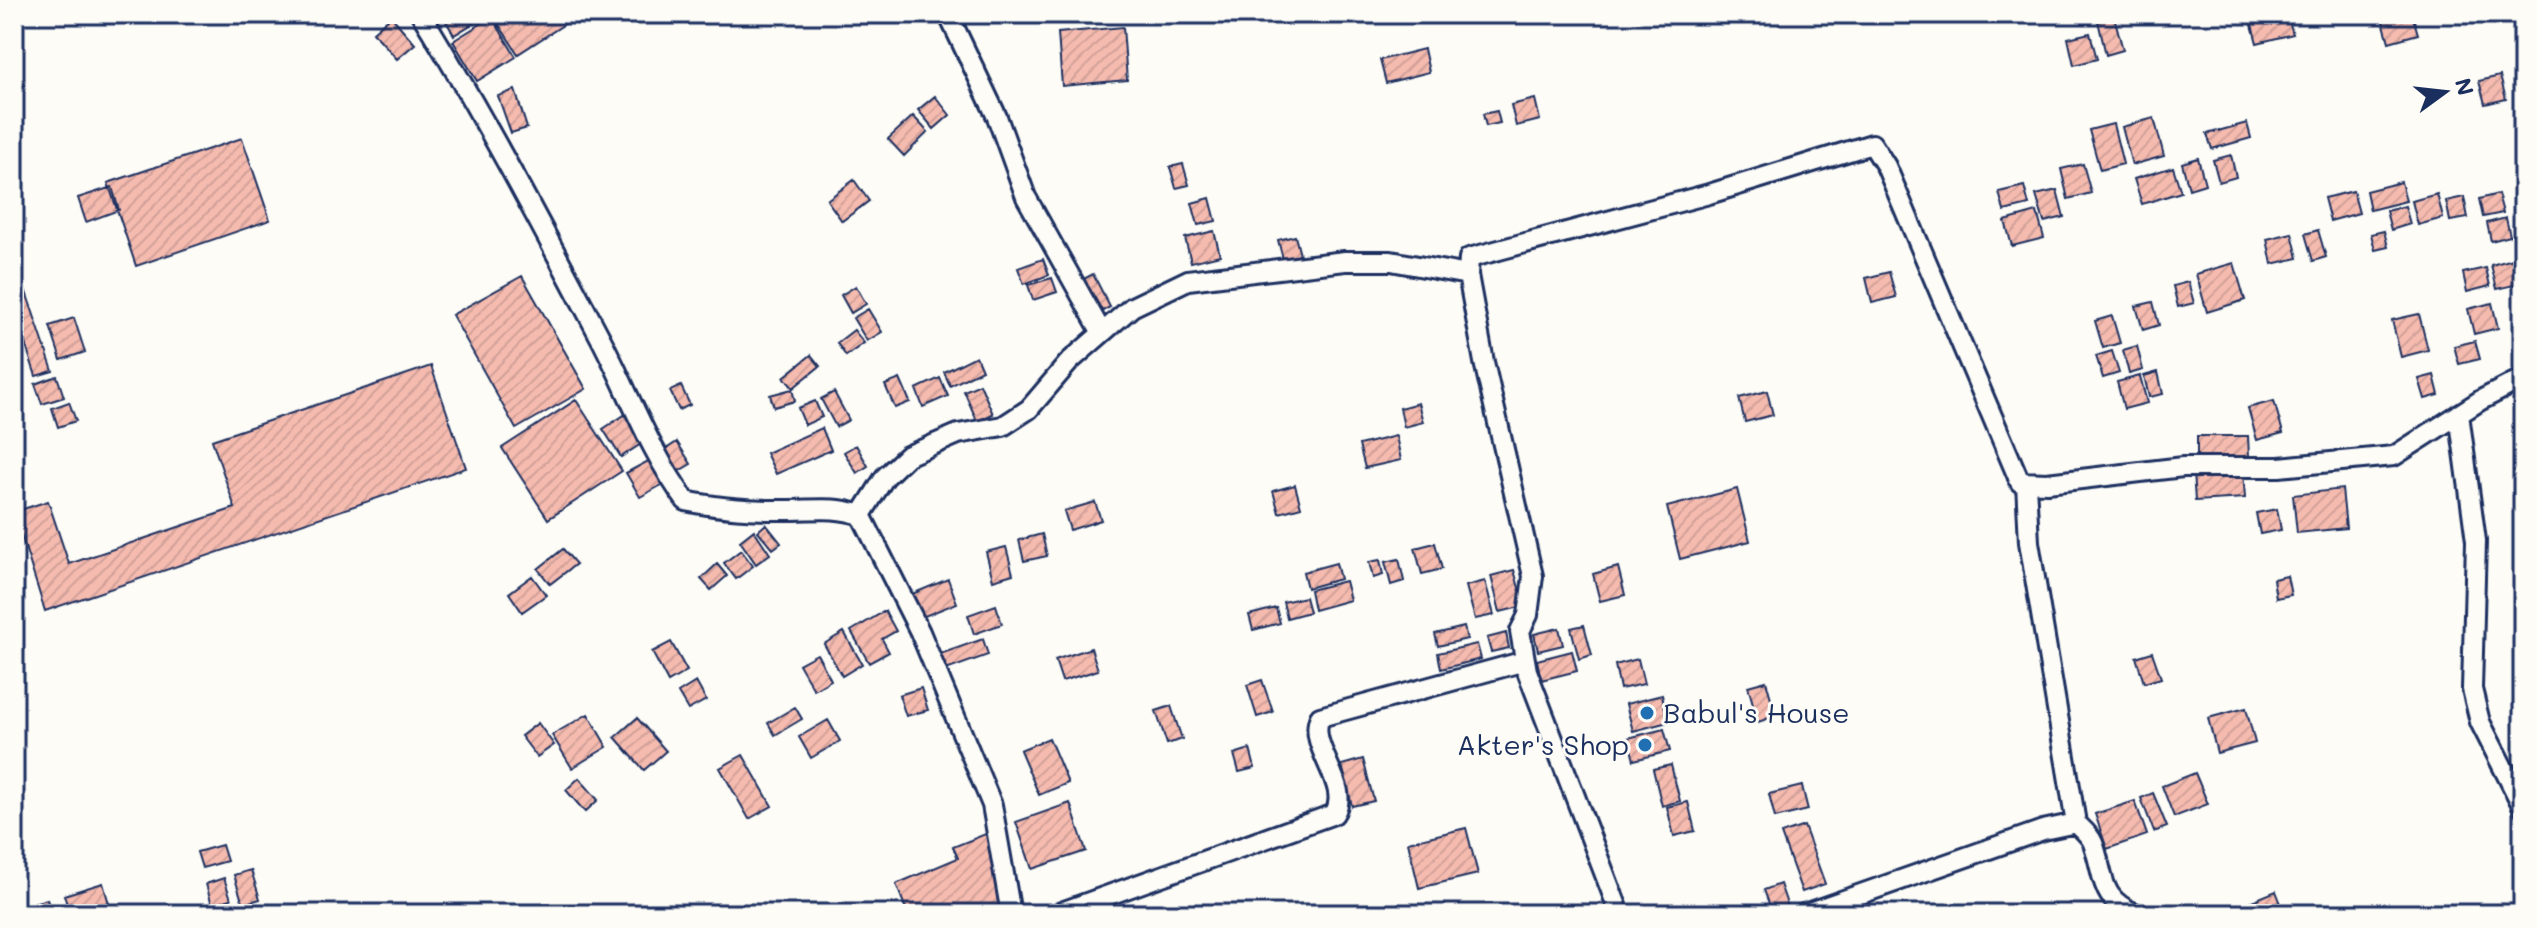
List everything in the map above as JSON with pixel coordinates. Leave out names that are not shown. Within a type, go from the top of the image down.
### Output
[{"type":"street","points":[[421,14],[517,179],[615,366],[666,474],[686,501],[712,507],[783,510],[843,508],[861,515],[920,632],[992,805],[1011,914]]},
{"type":"street","points":[[948,14],[997,117],[1026,197],[1102,333]]},
{"type":"street","points":[[1620,914],[1525,661],[1520,631],[1528,615],[1533,576],[1484,362],[1468,275],[1469,258],[1709,194],[1872,144],[1886,166],[1977,376],[2012,467],[2020,482],[2026,483],[2183,467],[2279,467],[2394,456],[2523,378]]},
{"type":"street","points":[[861,515],[885,477],[907,456],[958,434],[1003,426],[1029,409],[1070,361],[1132,307],[1188,280],[1345,261],[1391,261],[1468,275]]},
{"type":"street","points":[[2459,414],[2476,541],[2472,689],[2480,722],[2523,807]]},
{"type":"street","points":[[2026,483],[2029,542],[2076,823],[2092,840],[2101,879],[2118,907],[2137,914]]},
{"type":"street","points":[[1056,914],[1334,814],[1339,807],[1338,795],[1321,745],[1317,721],[1320,717],[1525,661]]},
{"type":"street","points":[[1804,914],[2043,830],[2076,823]]},
{"type":"building","points":[[442,14],[486,14],[487,15],[454,35]]},
{"type":"building","points":[[492,14],[580,14],[518,54]]},
{"type":"building","points":[[1084,14],[1115,14],[1115,21],[1085,24]]},
{"type":"building","points":[[2287,14],[2293,34],[2257,43],[2251,21]]},
{"type":"building","points":[[2381,14],[2412,14],[2418,34],[2389,42]]},
{"type":"building","points":[[391,16],[415,44],[397,59],[373,32]]},
{"type":"building","points":[[2114,16],[2123,50],[2106,55],[2098,21]]},
{"type":"building","points":[[492,17],[516,57],[477,81],[453,41]]},
{"type":"building","points":[[1123,27],[1127,80],[1062,86],[1058,33]]},
{"type":"building","points":[[2090,33],[2097,59],[2074,65],[2068,38]]},
{"type":"building","points":[[1424,49],[1429,72],[1386,83],[1380,60]]},
{"type":"building","points":[[2500,76],[2506,99],[2485,104],[2479,81]]},
{"type":"building","points":[[515,90],[527,128],[511,133],[498,96]]},
{"type":"building","points":[[935,96],[950,115],[934,129],[918,110]]},
{"type":"building","points":[[1535,99],[1540,120],[1516,126],[1511,105]]},
{"type":"building","points":[[1497,111],[1500,123],[1486,126],[1483,114]]},
{"type":"building","points":[[913,116],[928,132],[904,156],[888,139]]},
{"type":"building","points":[[2154,118],[2164,156],[2132,165],[2122,127]]},
{"type":"building","points":[[2247,123],[2251,138],[2212,149],[2207,134]]},
{"type":"building","points":[[2113,124],[2123,164],[2100,170],[2089,130]]},
{"type":"building","points":[[242,138],[270,220],[136,266],[108,183]]},
{"type":"building","points":[[2231,155],[2236,177],[2219,182],[2213,160]]},
{"type":"building","points":[[2198,158],[2205,184],[2189,189],[2182,163]]},
{"type":"building","points":[[1183,164],[1189,185],[1176,188],[1170,167]]},
{"type":"building","points":[[2083,164],[2091,193],[2068,199],[2061,169]]},
{"type":"building","points":[[2173,167],[2181,192],[2142,204],[2134,179]]},
{"type":"building","points":[[854,180],[869,201],[842,221],[827,200]]},
{"type":"building","points":[[2401,182],[2406,201],[2370,210],[2366,191]]},
{"type":"building","points":[[2024,186],[2029,205],[2004,211],[1999,192]]},
{"type":"building","points":[[112,187],[119,210],[86,222],[78,198]]},
{"type":"building","points":[[2057,190],[2064,217],[2044,222],[2036,195]]},
{"type":"building","points":[[2353,191],[2359,213],[2330,221],[2324,198]]},
{"type":"building","points":[[2437,194],[2443,218],[2418,225],[2412,201]]},
{"type":"building","points":[[2498,194],[2503,213],[2483,217],[2479,199]]},
{"type":"building","points":[[2464,197],[2468,218],[2450,221],[2446,201]]},
{"type":"building","points":[[1210,198],[1216,221],[1198,225],[1192,203]]},
{"type":"building","points":[[2405,206],[2410,224],[2391,230],[2386,211]]},
{"type":"building","points":[[2037,212],[2044,238],[2012,246],[2005,221]]},
{"type":"building","points":[[2506,218],[2510,236],[2491,241],[2487,223]]},
{"type":"building","points":[[2318,230],[2326,257],[2313,261],[2305,234]]},
{"type":"building","points":[[1214,231],[1220,255],[1191,262],[1185,238]]},
{"type":"building","points":[[2384,231],[2388,247],[2375,250],[2371,234]]},
{"type":"building","points":[[2292,233],[2298,258],[2272,264],[2267,239]]},
{"type":"building","points":[[1295,236],[1300,255],[1283,259],[1278,240]]},
{"type":"building","points":[[2517,258],[2523,283],[2497,289],[2491,265]]},
{"type":"building","points":[[1043,259],[1049,275],[1024,284],[1018,268]]},
{"type":"building","points":[[2234,263],[2245,300],[2207,312],[2196,274]]},
{"type":"building","points":[[2486,268],[2490,286],[2467,292],[2463,273]]},
{"type":"building","points":[[1889,272],[1896,297],[1872,303],[1866,278]]},
{"type":"building","points":[[1093,274],[1110,307],[1097,314],[1080,281]]},
{"type":"building","points":[[522,276],[586,389],[516,429],[452,315]]},
{"type":"building","points":[[1052,278],[1057,292],[1033,300],[1028,285]]},
{"type":"building","points":[[2188,282],[2194,303],[2178,307],[2173,286]]},
{"type":"building","points":[[856,286],[866,304],[851,313],[841,295]]},
{"type":"building","points":[[25,289],[53,371],[36,376],[14,310],[14,292]]},
{"type":"building","points":[[2153,302],[2159,325],[2143,330],[2136,306]]},
{"type":"building","points":[[2492,303],[2498,328],[2474,334],[2468,309]]},
{"type":"building","points":[[868,309],[882,332],[867,341],[853,318]]},
{"type":"building","points":[[2419,314],[2428,350],[2401,357],[2392,320]]},
{"type":"building","points":[[2112,316],[2120,343],[2103,348],[2095,321]]},
{"type":"building","points":[[74,318],[85,352],[61,360],[50,326]]},
{"type":"building","points":[[854,330],[864,343],[846,356],[837,343]]},
{"type":"building","points":[[2475,341],[2480,359],[2459,364],[2454,346]]},
{"type":"building","points":[[2137,346],[2143,370],[2129,374],[2123,350]]},
{"type":"building","points":[[2112,351],[2119,373],[2103,378],[2096,356]]},
{"type":"building","points":[[811,355],[820,366],[793,388],[784,377]]},
{"type":"building","points":[[976,356],[982,370],[950,386],[944,372]]},
{"type":"building","points":[[431,366],[466,468],[45,611],[14,512],[48,501],[69,564],[235,508],[212,440]]},
{"type":"building","points":[[2158,372],[2163,394],[2149,397],[2144,376]]},
{"type":"building","points":[[2434,375],[2439,395],[2425,399],[2419,379]]},
{"type":"building","points":[[57,376],[64,397],[42,404],[35,384]]},
{"type":"building","points":[[2140,376],[2147,403],[2124,409],[2117,382]]},
{"type":"building","points":[[940,378],[948,396],[923,407],[916,389]]},
{"type":"building","points":[[900,379],[910,402],[895,408],[885,385]]},
{"type":"building","points":[[980,384],[993,414],[977,421],[964,391]]},
{"type":"building","points":[[681,386],[690,405],[679,410],[670,391]]},
{"type":"building","points":[[792,389],[795,401],[774,407],[770,395]]},
{"type":"building","points":[[1767,391],[1773,415],[1745,422],[1739,398]]},
{"type":"building","points":[[834,392],[849,420],[836,427],[821,399]]},
{"type":"building","points":[[576,400],[622,471],[548,519],[502,448]]},
{"type":"building","points":[[815,401],[822,417],[805,425],[798,408]]},
{"type":"building","points":[[2274,401],[2283,433],[2257,440],[2248,408]]},
{"type":"building","points":[[69,402],[76,421],[58,427],[52,408]]},
{"type":"building","points":[[1418,403],[1423,422],[1404,427],[1400,408]]},
{"type":"building","points":[[626,414],[644,442],[621,457],[603,429]]},
{"type":"building","points":[[822,428],[831,450],[776,474],[766,453]]},
{"type":"building","points":[[1396,436],[1401,460],[1365,468],[1359,445]]},
{"type":"building","points":[[2197,436],[2248,436],[2249,457],[2197,457]]},
{"type":"building","points":[[677,442],[691,464],[674,474],[660,453]]},
{"type":"building","points":[[856,445],[868,466],[857,473],[844,452]]},
{"type":"building","points":[[652,459],[665,483],[640,497],[626,473]]},
{"type":"building","points":[[2243,470],[2245,498],[2195,501],[2193,473]]},
{"type":"building","points":[[1295,485],[1301,507],[1279,513],[1273,491]]},
{"type":"building","points":[[1737,489],[1750,541],[1680,559],[1667,507]]},
{"type":"building","points":[[2342,489],[2346,528],[2297,533],[2293,495]]},
{"type":"building","points":[[1095,502],[1101,520],[1070,530],[1064,511]]},
{"type":"building","points":[[2277,509],[2281,530],[2260,534],[2256,513]]},
{"type":"building","points":[[766,524],[781,543],[773,549],[758,531]]},
{"type":"building","points":[[754,530],[770,554],[756,564],[740,541]]},
{"type":"building","points":[[1042,534],[1047,556],[1024,561],[1019,540]]},
{"type":"building","points":[[1435,543],[1442,569],[1422,574],[1415,548]]},
{"type":"building","points":[[1006,547],[1013,574],[993,580],[986,552]]},
{"type":"building","points":[[563,549],[576,564],[550,584],[538,569]]},
{"type":"building","points":[[741,550],[753,566],[736,579],[724,563]]},
{"type":"building","points":[[1399,559],[1404,581],[1391,585],[1385,562]]},
{"type":"building","points":[[1380,560],[1383,575],[1373,578],[1369,562]]},
{"type":"building","points":[[1336,563],[1340,579],[1307,588],[1303,572]]},
{"type":"building","points":[[717,564],[727,576],[711,590],[701,579]]},
{"type":"building","points":[[1618,567],[1625,595],[1600,601],[1593,574]]},
{"type":"building","points":[[1514,570],[1524,606],[1500,612],[1491,576]]},
{"type":"building","points":[[532,576],[546,595],[522,612],[509,593]]},
{"type":"building","points":[[2287,576],[2291,595],[2276,598],[2273,579]]},
{"type":"building","points":[[948,579],[957,603],[922,617],[912,594]]},
{"type":"building","points":[[1345,581],[1350,600],[1314,610],[1310,590]]},
{"type":"building","points":[[1485,581],[1494,615],[1475,619],[1466,586]]},
{"type":"building","points":[[1305,597],[1309,612],[1287,618],[1283,602]]},
{"type":"building","points":[[996,605],[1002,624],[974,634],[968,615]]},
{"type":"building","points":[[1276,608],[1280,623],[1253,630],[1249,615]]},
{"type":"building","points":[[885,611],[896,631],[882,639],[889,652],[869,663],[851,631]]},
{"type":"building","points":[[1584,625],[1592,655],[1579,659],[1571,628]]},
{"type":"building","points":[[1464,627],[1467,639],[1438,646],[1435,634]]},
{"type":"building","points":[[1559,628],[1563,645],[1538,651],[1534,634]]},
{"type":"building","points":[[844,632],[862,664],[842,676],[824,644]]},
{"type":"building","points":[[1506,633],[1509,648],[1491,652],[1487,638]]},
{"type":"building","points":[[983,639],[988,655],[946,670],[940,654]]},
{"type":"building","points":[[671,642],[687,671],[668,682],[652,652]]},
{"type":"building","points":[[1477,644],[1481,659],[1441,669],[1438,653]]},
{"type":"building","points":[[1091,648],[1098,670],[1062,681],[1055,660]]},
{"type":"building","points":[[1572,651],[1577,671],[1541,680],[1537,660]]},
{"type":"building","points":[[2152,652],[2161,678],[2144,683],[2136,657]]},
{"type":"building","points":[[817,654],[831,680],[814,690],[799,664]]},
{"type":"building","points":[[1638,659],[1644,684],[1620,689],[1615,665]]},
{"type":"building","points":[[1262,680],[1273,712],[1257,717],[1247,685]]},
{"type":"building","points":[[1766,681],[1776,716],[1758,722],[1748,686]]},
{"type":"building","points":[[696,682],[706,700],[688,710],[678,693]]},
{"type":"building","points":[[921,688],[928,710],[906,716],[899,695]]},
{"type":"building","name":"Babul's House","points":[[1662,695],[1668,722],[1633,731],[1626,704]]},
{"type":"building","points":[[1171,706],[1182,739],[1167,744],[1156,711]]},
{"type":"building","points":[[795,707],[802,719],[775,735],[768,723]]},
{"type":"building","points":[[2246,708],[2255,743],[2217,753],[2208,718]]},
{"type":"building","points":[[588,714],[607,747],[572,768],[552,735]]},
{"type":"building","points":[[637,718],[666,751],[644,770],[615,737]]},
{"type":"building","points":[[828,720],[840,741],[811,758],[799,737]]},
{"type":"building","points":[[538,723],[554,745],[537,757],[521,736]]},
{"type":"building","points":[[1664,729],[1670,751],[1634,760],[1628,738]]},
{"type":"building","points":[[1049,738],[1068,783],[1039,795],[1020,750]]},
{"type":"building","points":[[1250,749],[1255,768],[1239,772],[1234,754]]},
{"type":"building","points":[[743,755],[772,806],[749,819],[720,768]]},
{"type":"building","points":[[1363,759],[1374,801],[1352,806],[1342,765]]},
{"type":"building","points":[[1671,765],[1680,801],[1662,806],[1653,769]]},
{"type":"building","points":[[2195,773],[2208,804],[2174,817],[2162,786]]},
{"type":"building","points":[[579,778],[598,800],[585,812],[566,790]]},
{"type":"building","points":[[1802,786],[1808,810],[1775,818],[1769,794]]},
{"type":"building","points":[[2153,793],[2167,827],[2154,832],[2141,798]]},
{"type":"building","points":[[2135,801],[2147,835],[2107,849],[2095,814]]},
{"type":"building","points":[[1688,802],[1695,831],[1674,836],[1667,807]]},
{"type":"building","points":[[1070,803],[1086,851],[1032,869],[1016,822]]},
{"type":"building","points":[[1804,826],[1825,884],[1802,892],[1781,834]]},
{"type":"building","points":[[1466,828],[1478,874],[1419,888],[1408,842]]},
{"type":"building","points":[[993,831],[1004,880],[999,914],[908,914],[896,884],[958,858],[953,847]]},
{"type":"building","points":[[222,845],[227,861],[202,868],[197,852]]},
{"type":"building","points":[[251,870],[260,899],[243,904],[234,875]]},
{"type":"building","points":[[224,878],[231,899],[212,905],[206,884]]},
{"type":"building","points":[[103,883],[112,914],[70,914],[64,895]]},
{"type":"building","points":[[1780,884],[1789,910],[1773,914],[1764,890]]},
{"type":"building","points":[[2276,891],[2285,914],[2221,914]]},
{"type":"building","points":[[47,899],[51,914],[22,914],[20,907]]},
{"type":"place","name":"Babul's House","points":[[1647,713]]},
{"type":"place","name":"Akter's Shop","points":[[1645,745]]}]
